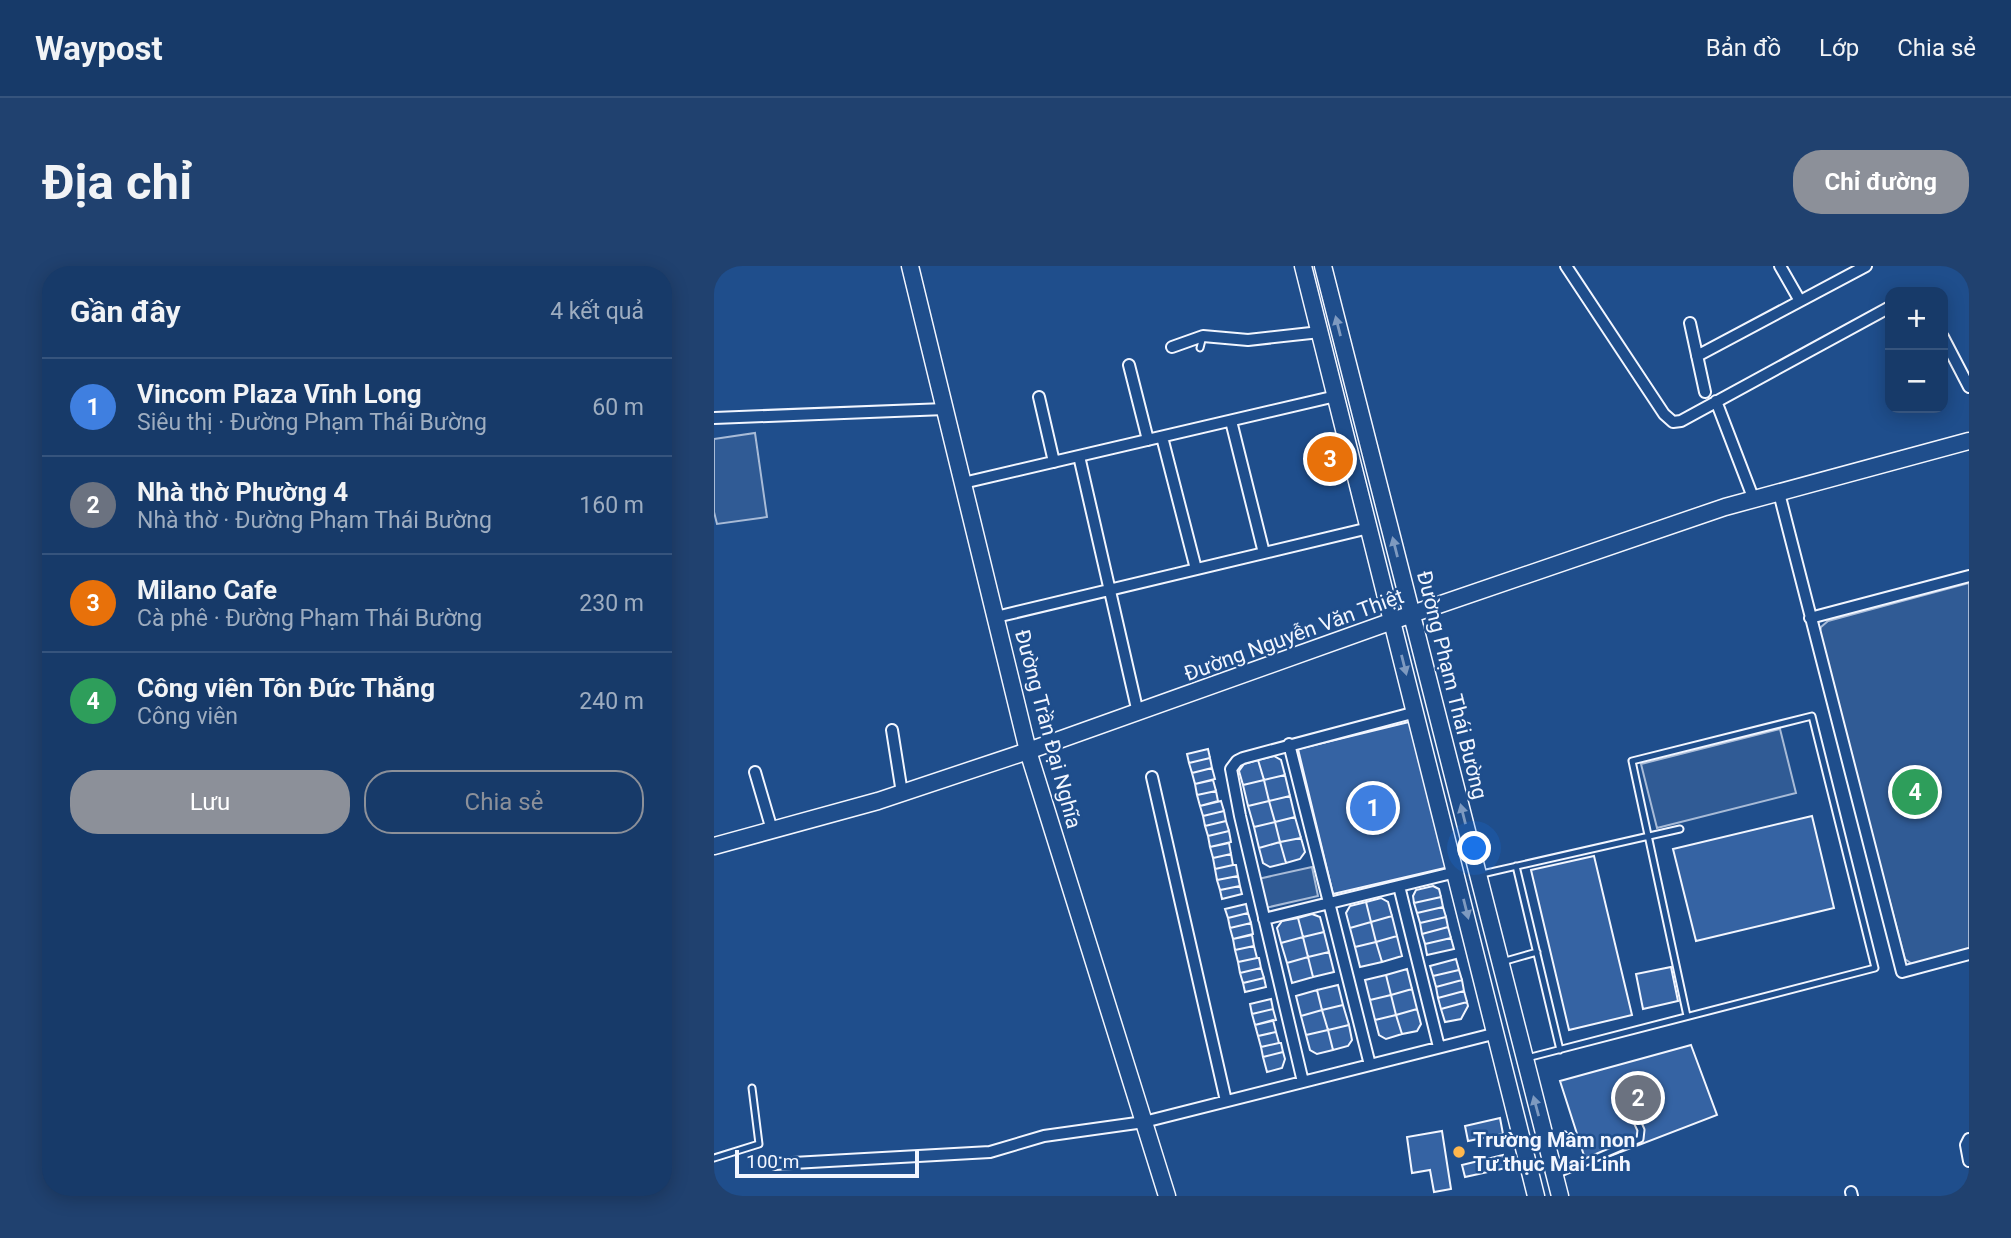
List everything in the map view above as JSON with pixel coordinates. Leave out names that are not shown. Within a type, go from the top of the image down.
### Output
[{"type":"street","name":"Đường Trần Đại Nghĩa","points":[[911,266],[1028,751],[1167,1196]]},
{"type":"street","name":"Đường Phạm Thái Bường","points":[[1303,266],[1536,1196]]},
{"type":"street","name":"Đường Phạm Thái Bường","points":[[1323,266],[1560,1196]]},
{"type":"street","points":[[1566,266],[1664,414],[1673,422],[1681,421],[1885,310]]},
{"type":"street","points":[[1780,266],[1800,301]]},
{"type":"street","points":[[1697,356],[1866,266]]},
{"type":"street","points":[[1690,323],[1705,391]]},
{"type":"street","points":[[1172,347],[1203,336],[1248,340],[1320,332]]},
{"type":"street","points":[[1948,347],[1969,387]]},
{"type":"street","points":[[1129,365],[1148,440]]},
{"type":"street","points":[[963,483],[1355,393]]},
{"type":"street","points":[[1039,397],[1054,462]]},
{"type":"street","points":[[1716,401],[1754,500]]},
{"type":"street","points":[[714,418],[945,409]]},
{"type":"street","points":[[1231,421],[1264,553]]},
{"type":"street","points":[[1162,437],[1196,569]]},
{"type":"street","name":"Đường Nguyễn Văn Thiệt","points":[[714,846],[902,793],[1028,751],[1412,614],[1725,507],[1969,441]]},
{"type":"street","points":[[1079,456],[1138,713]]},
{"type":"street","points":[[1779,493],[1902,972],[1969,954]]},
{"type":"street","points":[[996,617],[1369,528]]},
{"type":"street","points":[[1810,618],[1969,576]]},
{"type":"street","points":[[1303,1082],[1231,772],[1234,763],[1240,759],[1416,712]]},
{"type":"street","points":[[892,730],[902,793]]},
{"type":"street","points":[[1289,744],[1370,1065]]},
{"type":"street","points":[[755,772],[772,830]]},
{"type":"street","points":[[1152,777],[1226,1101]]},
{"type":"street","points":[[1264,919],[1456,872]]},
{"type":"street","points":[[1399,886],[1439,1047]]},
{"type":"street","points":[[1480,969],[1499,963]]},
{"type":"street","points":[[775,1164],[990,1152],[1044,1136],[1144,1122],[1497,1034]]},
{"type":"street","points":[[1969,1139],[1966,1145],[1969,1161]]},
{"type":"lane","points":[[1200,348],[1203,336]]},
{"type":"lane","points":[[1524,1059],[1875,968],[1812,716],[1632,761],[1687,1016]]},
{"type":"lane","points":[[1479,875],[1680,830]]},
{"type":"lane","points":[[1516,866],[1560,1049]]},
{"type":"lane","points":[[1499,963],[1536,952]]},
{"type":"lane","points":[[714,1157],[759,1144],[751,1088]]},
{"type":"lane","points":[[1555,1175],[1640,1139],[1641,1130],[1628,1102]]},
{"type":"shaded area","points":[[755,433],[767,517],[717,524],[714,512],[714,439]]},
{"type":"shaded area","points":[[1969,583],[1969,949],[1912,964],[1905,959],[1819,635],[1821,627],[1828,621]]},
{"type":"shaded area","points":[[1780,729],[1796,793],[1657,828],[1641,764]]},
{"type":"shaded area","points":[[1312,867],[1318,896],[1265,908],[1258,879]]},
{"type":"building","points":[[1413,721],[1449,867],[1333,894],[1298,749]]},
{"type":"building","points":[[1208,749],[1210,758],[1189,763],[1187,754]]},
{"type":"building","points":[[1274,756],[1281,760],[1285,775],[1264,780],[1258,760]]},
{"type":"building","points":[[1210,758],[1212,768],[1192,773],[1189,763]]},
{"type":"building","points":[[1258,760],[1264,780],[1243,785],[1239,771],[1244,764]]},
{"type":"building","points":[[1212,768],[1215,779],[1195,784],[1192,773]]},
{"type":"building","points":[[1285,775],[1290,796],[1269,801],[1264,780]]},
{"type":"building","points":[[1213,780],[1216,791],[1197,795],[1195,784]]},
{"type":"building","points":[[1264,780],[1269,801],[1248,806],[1243,785]]},
{"type":"building","points":[[1216,791],[1218,801],[1200,806],[1197,795]]},
{"type":"building","points":[[1290,796],[1295,817],[1275,822],[1269,801]]},
{"type":"building","points":[[1221,801],[1224,811],[1203,816],[1200,806]]},
{"type":"building","points":[[1269,801],[1275,822],[1254,827],[1248,806]]},
{"type":"building","points":[[1224,811],[1226,821],[1205,826],[1203,816]]},
{"type":"building","points":[[1812,816],[1834,908],[1696,941],[1673,849]]},
{"type":"building","points":[[1295,817],[1301,838],[1280,842],[1275,822]]},
{"type":"building","points":[[1226,821],[1229,831],[1208,836],[1205,826]]},
{"type":"building","points":[[1275,822],[1280,842],[1259,848],[1254,827]]},
{"type":"building","points":[[1229,831],[1231,842],[1210,847],[1208,836]]},
{"type":"building","points":[[1301,838],[1305,852],[1300,859],[1286,863],[1280,842]]},
{"type":"building","points":[[1280,842],[1286,863],[1270,867],[1263,863],[1259,848]]},
{"type":"building","points":[[1229,843],[1231,854],[1213,858],[1210,847]]},
{"type":"building","points":[[1231,854],[1233,865],[1215,869],[1213,858]]},
{"type":"building","points":[[1594,856],[1632,1015],[1569,1030],[1531,870]]},
{"type":"building","points":[[1236,865],[1238,876],[1217,880],[1215,869]]},
{"type":"building","points":[[1238,876],[1240,886],[1220,890],[1217,880]]},
{"type":"building","points":[[1240,886],[1242,894],[1222,899],[1220,890]]},
{"type":"building","points":[[1433,886],[1439,889],[1441,897],[1414,903],[1416,890]]},
{"type":"building","points":[[1441,897],[1443,907],[1417,913],[1414,903]]},
{"type":"building","points":[[1381,898],[1388,902],[1392,916],[1371,922],[1366,902]]},
{"type":"building","points":[[1366,902],[1371,922],[1350,928],[1346,913],[1350,906]]},
{"type":"building","points":[[1246,904],[1248,913],[1228,918],[1225,909]]},
{"type":"building","points":[[1443,907],[1446,917],[1420,923],[1417,913]]},
{"type":"building","points":[[1248,913],[1251,923],[1230,928],[1228,918]]},
{"type":"building","points":[[1312,914],[1320,917],[1324,932],[1303,937],[1298,918]]},
{"type":"building","points":[[1392,916],[1397,936],[1376,942],[1371,922]]},
{"type":"building","points":[[1446,917],[1448,927],[1422,934],[1420,923]]},
{"type":"building","points":[[1298,918],[1303,937],[1281,943],[1277,928],[1282,921]]},
{"type":"building","points":[[1371,922],[1376,942],[1355,947],[1350,928]]},
{"type":"building","points":[[1251,923],[1253,934],[1233,939],[1230,928]]},
{"type":"building","points":[[1448,927],[1451,938],[1425,944],[1422,934]]},
{"type":"building","points":[[1324,932],[1329,952],[1308,957],[1303,937]]},
{"type":"building","points":[[1252,935],[1254,946],[1235,950],[1233,939]]},
{"type":"building","points":[[1397,936],[1402,956],[1382,962],[1376,942]]},
{"type":"building","points":[[1303,937],[1308,957],[1287,963],[1281,943]]},
{"type":"building","points":[[1451,938],[1454,949],[1427,955],[1425,944]]},
{"type":"building","points":[[1376,942],[1382,962],[1360,967],[1355,947]]},
{"type":"building","points":[[1254,946],[1257,958],[1238,962],[1235,950]]},
{"type":"building","points":[[1329,952],[1334,972],[1313,977],[1308,957]]},
{"type":"building","points":[[1308,957],[1313,977],[1292,983],[1287,963]]},
{"type":"building","points":[[1259,958],[1261,968],[1240,973],[1238,962]]},
{"type":"building","points":[[1456,959],[1459,970],[1433,976],[1430,966]]},
{"type":"building","points":[[1671,967],[1678,1001],[1643,1009],[1636,974]]},
{"type":"building","points":[[1261,968],[1264,978],[1243,983],[1240,973]]},
{"type":"building","points":[[1407,969],[1412,989],[1391,995],[1386,975]]},
{"type":"building","points":[[1459,970],[1462,980],[1436,987],[1433,976]]},
{"type":"building","points":[[1386,975],[1391,995],[1370,1000],[1365,980]]},
{"type":"building","points":[[1264,978],[1266,987],[1245,992],[1243,983]]},
{"type":"building","points":[[1462,980],[1464,991],[1438,998],[1436,987]]},
{"type":"building","points":[[1338,985],[1343,1005],[1322,1010],[1317,990]]},
{"type":"building","points":[[1412,989],[1417,1009],[1396,1015],[1391,995]]},
{"type":"building","points":[[1317,990],[1322,1010],[1301,1016],[1296,996]]},
{"type":"building","points":[[1464,991],[1467,1002],[1441,1009],[1438,998]]},
{"type":"building","points":[[1391,995],[1396,1015],[1375,1020],[1370,1000]]},
{"type":"building","points":[[1271,999],[1273,1009],[1252,1014],[1250,1004]]},
{"type":"building","points":[[1467,1002],[1468,1006],[1461,1019],[1445,1022],[1441,1009]]},
{"type":"building","points":[[1343,1005],[1349,1025],[1328,1030],[1322,1010]]},
{"type":"building","points":[[1273,1009],[1276,1020],[1255,1025],[1252,1014]]},
{"type":"building","points":[[1417,1009],[1421,1024],[1417,1031],[1402,1034],[1396,1015]]},
{"type":"building","points":[[1322,1010],[1328,1030],[1306,1035],[1301,1016]]},
{"type":"building","points":[[1396,1015],[1402,1034],[1386,1039],[1379,1035],[1375,1020]]},
{"type":"building","points":[[1273,1020],[1276,1032],[1258,1036],[1255,1025]]},
{"type":"building","points":[[1349,1025],[1352,1040],[1348,1046],[1333,1050],[1328,1030]]},
{"type":"building","points":[[1328,1030],[1333,1050],[1317,1054],[1310,1050],[1306,1035]]},
{"type":"building","points":[[1276,1032],[1279,1043],[1261,1047],[1258,1036]]},
{"type":"building","points":[[1281,1043],[1283,1052],[1263,1057],[1261,1047]]},
{"type":"building","points":[[1691,1045],[1717,1115],[1587,1165],[1560,1081]]},
{"type":"building","points":[[1283,1052],[1285,1059],[1282,1068],[1267,1072],[1263,1057]]},
{"type":"building","points":[[1500,1118],[1503,1134],[1468,1141],[1465,1126]]},
{"type":"building","points":[[1442,1131],[1451,1189],[1434,1192],[1430,1170],[1412,1173],[1407,1137]]},
{"type":"building","points":[[1503,1155],[1506,1168],[1465,1177],[1462,1165]]},
{"type":"place","name":"Milano Cafe","points":[[1330,459]]},
{"type":"place","name":"Công viên Tôn Đức Thắng","points":[[1915,792]]},
{"type":"place","name":"Vincom Plaza Vĩnh Long","points":[[1373,808]]},
{"type":"place","name":"Nhà thờ Phường 4","points":[[1638,1098]]},
{"type":"place","name":"Trường Mầm non Tư thục Mai Linh","points":[[1459,1152]]}]
